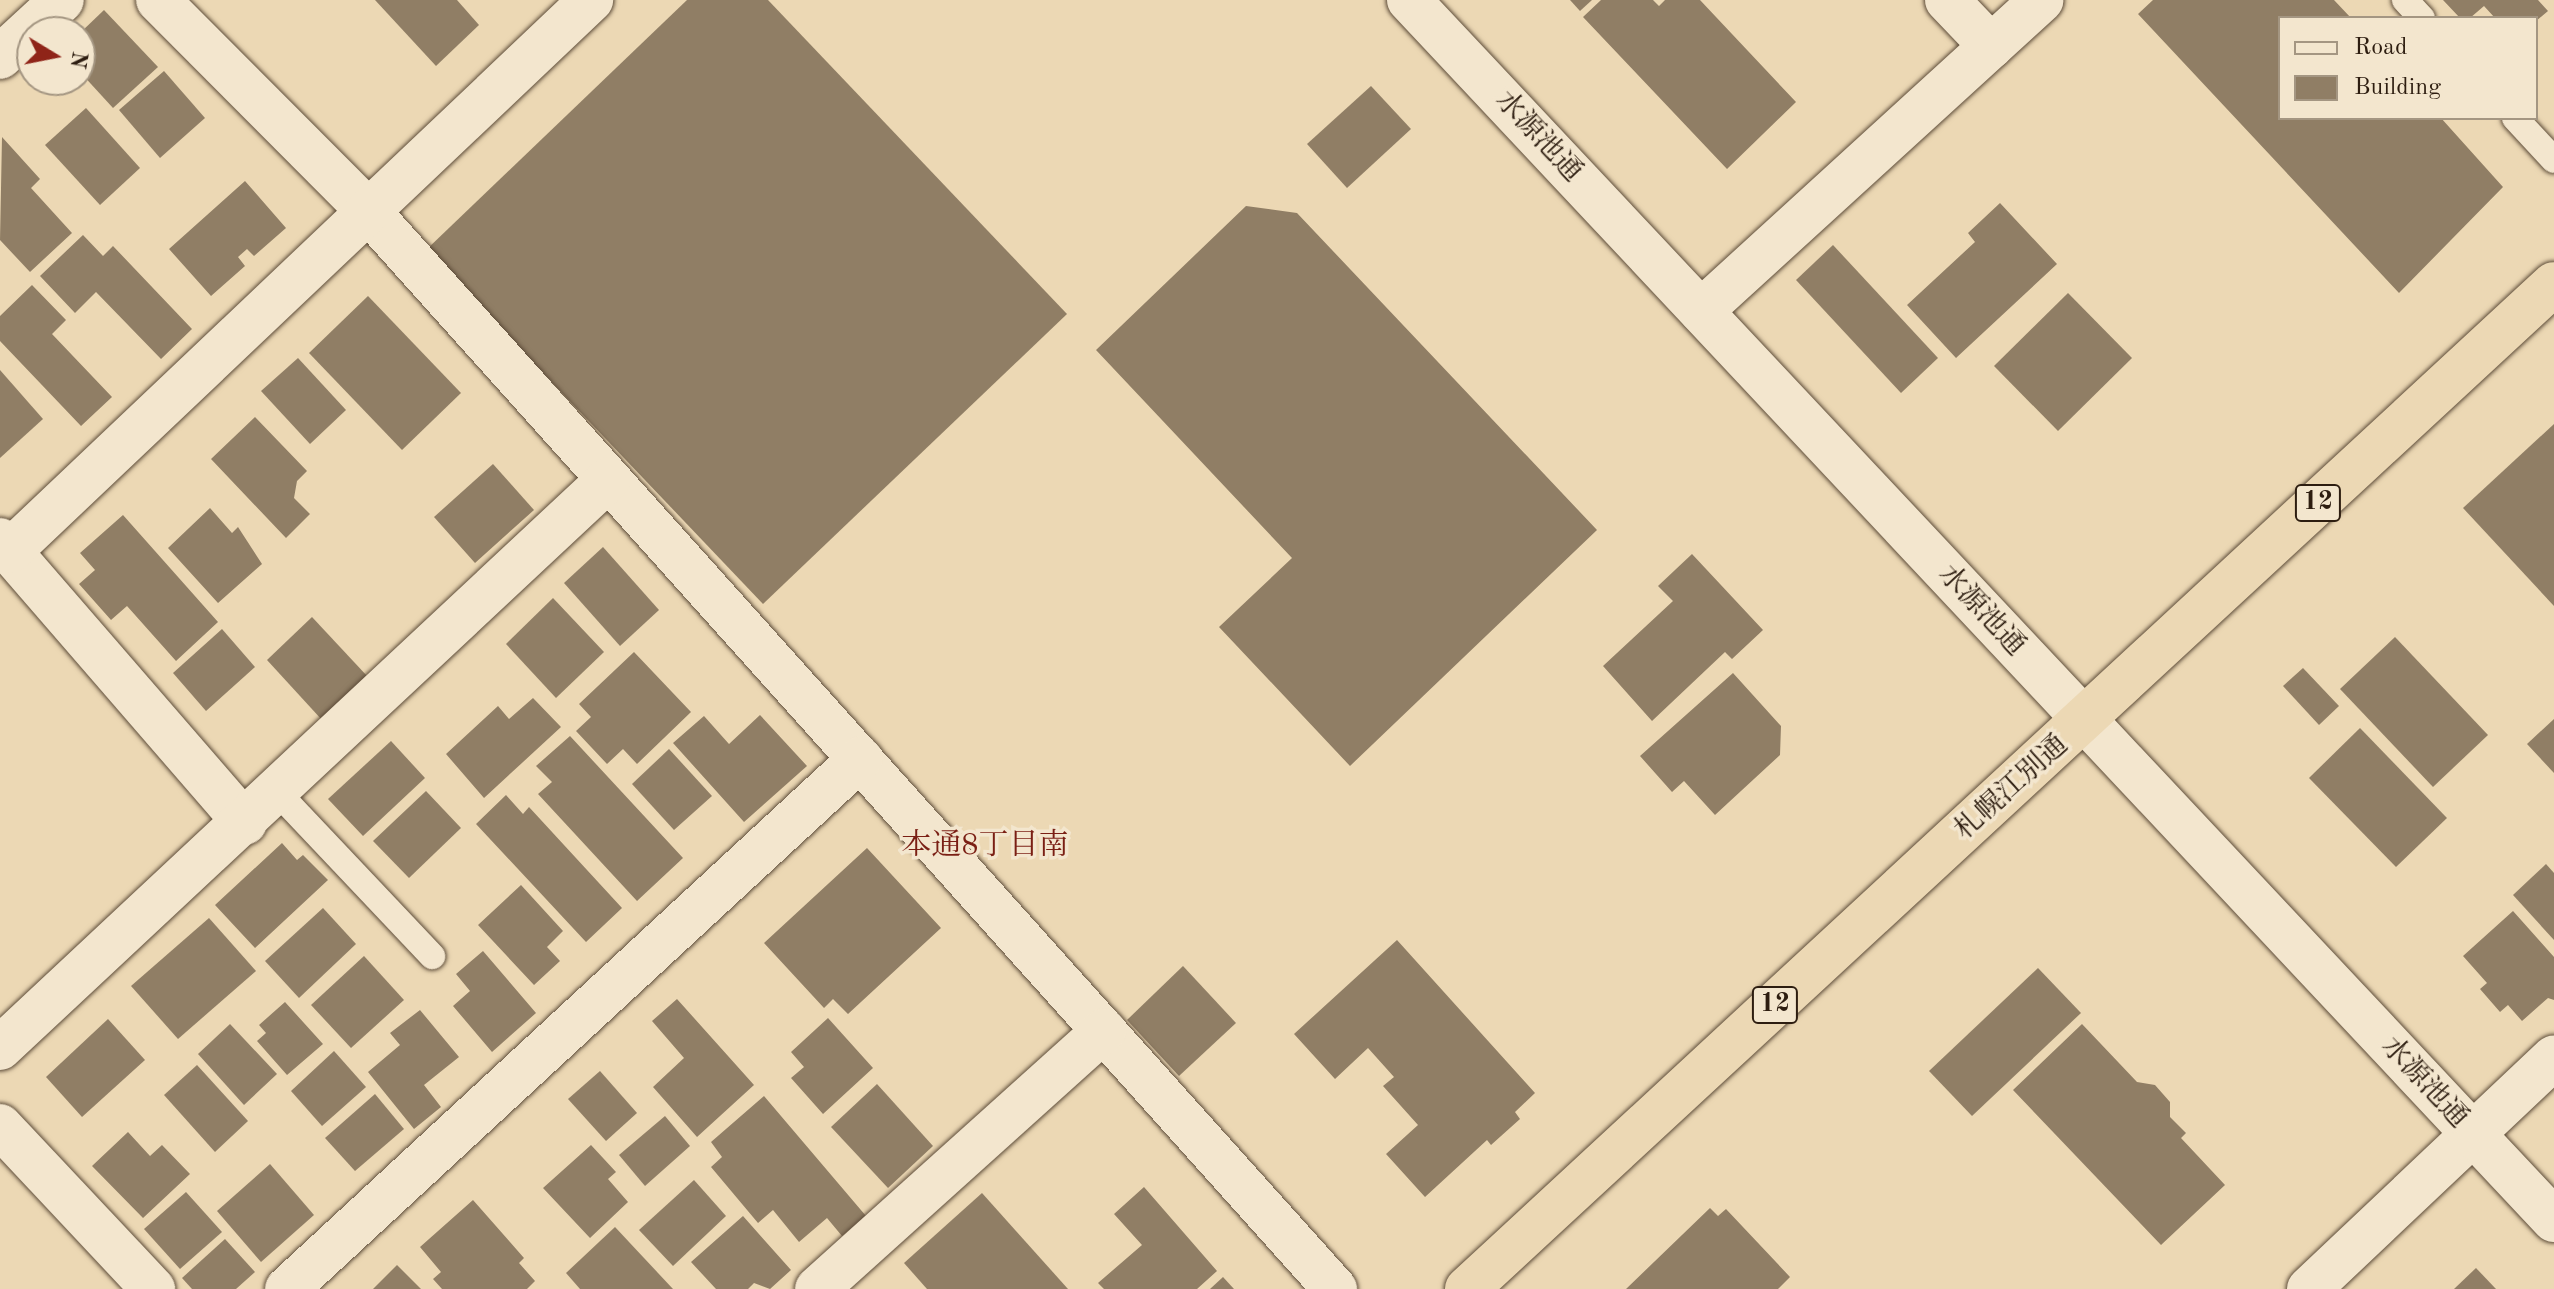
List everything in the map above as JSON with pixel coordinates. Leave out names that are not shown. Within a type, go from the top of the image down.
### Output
[{"type":"highway","name":"札幌江別通","points":[[1467,1289],[2084,723],[2554,284]]},
{"type":"street","points":[[0,57],[62,0]]},
{"type":"street","points":[[158,0],[369,212],[1335,1289]]},
{"type":"street","points":[[245,823],[5,545],[369,212],[591,0]]},
{"type":"street","name":"水源池通","points":[[1409,0],[2084,723],[2554,1220]]},
{"type":"street","points":[[1947,0],[1991,46]]},
{"type":"street","points":[[1701,311],[2041,0]]},
{"type":"street","points":[[0,1048],[245,823],[609,479]]},
{"type":"street","points":[[287,1289],[860,759]]},
{"type":"street","points":[[817,1289],[1104,1031]]},
{"type":"street","points":[[2309,1289],[2554,1057]]},
{"type":"street","points":[[0,1126],[153,1289]]},
{"type":"lane","points":[[2405,0],[2420,16]]},
{"type":"lane","points":[[2517,120],[2554,160]]},
{"type":"lane","points":[[277,792],[432,956]]},
{"type":"building","points":[[375,0],[457,0],[479,25],[436,66]]},
{"type":"building","points":[[687,0],[768,0],[1067,314],[763,604],[426,250]]},
{"type":"building","points":[[1570,0],[1592,0],[1580,11]]},
{"type":"building","points":[[1601,0],[1653,0],[1659,6],[1665,0],[1700,0],[1796,102],[1727,169],[1583,17]]},
{"type":"building","points":[[2153,0],[2334,0],[2349,16],[2278,16],[2278,120],[2443,120],[2503,187],[2399,293],[2138,14]]},
{"type":"building","points":[[2443,0],[2538,0],[2548,11],[2538,19],[2538,16],[2493,16],[2484,6],[2472,16],[2458,16]]},
{"type":"building","points":[[104,10],[158,67],[113,108],[96,89],[96,18]]},
{"type":"building","points":[[164,71],[205,118],[160,158],[119,110]]},
{"type":"building","points":[[1371,86],[1411,129],[1347,188],[1307,144]]},
{"type":"building","points":[[86,108],[140,168],[100,205],[45,145]]},
{"type":"building","points":[[2,137],[40,179],[31,188],[72,233],[30,272],[0,240]]},
{"type":"building","points":[[245,181],[286,228],[254,256],[247,249],[238,257],[245,266],[211,296],[169,249]]},
{"type":"building","points":[[2000,203],[2057,264],[1956,358],[1907,305],[1975,242],[1968,233]]},
{"type":"building","points":[[1246,206],[1297,213],[1597,530],[1350,766],[1219,627],[1292,558],[1096,350]]},
{"type":"building","points":[[83,235],[103,256],[113,246],[192,329],[161,359],[96,292],[75,313],[40,276]]},
{"type":"building","points":[[1833,245],[1938,358],[1901,393],[1796,280]]},
{"type":"building","points":[[32,285],[66,320],[52,334],[112,397],[81,426],[0,341],[0,316]]},
{"type":"building","points":[[2068,293],[2132,358],[2058,431],[1994,366]]},
{"type":"building","points":[[368,296],[461,393],[402,450],[309,353]]},
{"type":"building","points":[[298,358],[346,410],[310,444],[261,391]]},
{"type":"building","points":[[0,370],[43,419],[0,458]]},
{"type":"building","points":[[255,417],[307,471],[297,481],[294,498],[310,514],[286,538],[211,459]]},
{"type":"building","points":[[2554,424],[2554,606],[2463,508]]},
{"type":"building","points":[[493,464],[534,510],[475,563],[434,517]]},
{"type":"building","points":[[210,508],[232,533],[238,527],[262,564],[218,603],[168,548]]},
{"type":"building","points":[[123,515],[218,622],[176,661],[127,606],[111,620],[79,584],[95,570],[80,553]]},
{"type":"building","points":[[603,547],[659,610],[620,646],[564,583]]},
{"type":"building","points":[[1692,554],[1763,630],[1732,659],[1725,652],[1652,721],[1603,666],[1673,601],[1658,586]]},
{"type":"building","points":[[553,598],[604,652],[556,698],[506,644]]},
{"type":"building","points":[[312,617],[368,677],[322,720],[267,660]]},
{"type":"building","points":[[222,629],[255,667],[206,711],[173,673]]},
{"type":"building","points":[[2395,637],[2488,735],[2433,787],[2340,689]]},
{"type":"building","points":[[634,652],[691,712],[637,764],[623,749],[607,764],[576,731],[591,717],[579,704]]},
{"type":"building","points":[[2303,668],[2339,706],[2319,725],[2283,686]]},
{"type":"building","points":[[1733,673],[1781,726],[1780,755],[1715,815],[1684,781],[1672,792],[1640,756]]},
{"type":"building","points":[[533,698],[561,727],[484,798],[446,754],[498,706],[509,719]]},
{"type":"building","points":[[760,715],[807,766],[744,822],[673,743],[704,716],[729,744]]},
{"type":"building","points":[[2554,719],[2554,773],[2527,744]]},
{"type":"building","points":[[2360,728],[2447,818],[2396,867],[2309,778]]},
{"type":"building","points":[[570,736],[683,858],[637,901],[538,794],[552,782],[536,766]]},
{"type":"building","points":[[391,741],[425,778],[363,836],[328,799]]},
{"type":"building","points":[[669,749],[712,796],[674,830],[632,784]]},
{"type":"building","points":[[426,791],[461,828],[409,878],[373,841]]},
{"type":"building","points":[[506,795],[523,814],[529,807],[622,908],[586,942],[476,824]]},
{"type":"building","points":[[282,843],[297,860],[303,855],[328,880],[255,948],[215,905]]},
{"type":"building","points":[[867,848],[941,928],[848,1014],[833,999],[824,1008],[764,943]]},
{"type":"building","points":[[2546,864],[2554,873],[2554,940],[2513,895]]},
{"type":"building","points":[[521,885],[563,931],[547,947],[560,961],[534,985],[478,925]]},
{"type":"building","points":[[323,908],[356,944],[299,998],[265,961]]},
{"type":"building","points":[[2513,911],[2554,957],[2554,1000],[2548,998],[2522,1021],[2508,1005],[2500,1012],[2480,989],[2487,983],[2463,956]]},
{"type":"building","points":[[209,918],[256,971],[178,1039],[131,986]]},
{"type":"building","points":[[1397,940],[1535,1093],[1515,1112],[1520,1119],[1491,1145],[1487,1140],[1425,1197],[1386,1154],[1418,1125],[1383,1086],[1394,1077],[1368,1048],[1335,1079],[1294,1034]]},
{"type":"building","points":[[483,951],[536,1013],[492,1052],[453,1006],[470,991],[456,974]]},
{"type":"building","points":[[364,956],[404,1000],[351,1048],[311,1005]]},
{"type":"building","points":[[1183,966],[1236,1023],[1179,1076],[1127,1020]]},
{"type":"building","points":[[2038,968],[2081,1013],[1972,1116],[1929,1071]]},
{"type":"building","points":[[677,999],[754,1085],[697,1137],[653,1087],[684,1058],[652,1021]]},
{"type":"building","points":[[285,1002],[323,1044],[287,1075],[257,1041],[266,1033],[259,1025]]},
{"type":"building","points":[[420,1010],[459,1057],[424,1085],[441,1107],[414,1129],[368,1072],[400,1045],[390,1033]]},
{"type":"building","points":[[828,1018],[873,1068],[823,1114],[791,1078],[804,1067],[791,1052]]},
{"type":"building","points":[[108,1019],[145,1060],[82,1117],[46,1077]]},
{"type":"building","points":[[230,1024],[277,1074],[244,1105],[198,1054]]},
{"type":"building","points":[[2082,1024],[2137,1082],[2155,1085],[2170,1102],[2170,1117],[2186,1133],[2181,1138],[2225,1185],[2161,1245],[2013,1090]]},
{"type":"building","points":[[334,1051],[366,1087],[322,1126],[291,1091]]},
{"type":"building","points":[[197,1065],[248,1121],[215,1152],[164,1095]]},
{"type":"building","points":[[600,1071],[637,1113],[606,1141],[568,1099]]},
{"type":"building","points":[[877,1084],[933,1146],[888,1188],[831,1127]]},
{"type":"building","points":[[375,1094],[404,1129],[355,1171],[325,1138]]},
{"type":"building","points":[[764,1096],[866,1216],[842,1236],[827,1218],[799,1242],[773,1210],[758,1223],[711,1167],[722,1157],[711,1142]]},
{"type":"building","points":[[665,1116],[690,1146],[645,1186],[619,1155]]},
{"type":"building","points":[[128,1132],[150,1156],[162,1145],[190,1174],[143,1218],[92,1166]]},
{"type":"building","points":[[591,1145],[616,1172],[608,1179],[628,1202],[590,1238],[543,1188]]},
{"type":"building","points":[[270,1164],[314,1215],[261,1262],[217,1211]]},
{"type":"building","points":[[694,1180],[726,1216],[673,1266],[639,1230]]},
{"type":"building","points":[[1144,1187],[1217,1271],[1197,1289],[1104,1289],[1098,1283],[1142,1245],[1114,1214]]},
{"type":"building","points":[[186,1192],[222,1232],[180,1269],[144,1229]]},
{"type":"building","points":[[982,1193],[1068,1289],[927,1289],[904,1263]]},
{"type":"building","points":[[473,1200],[524,1258],[519,1263],[535,1281],[527,1289],[442,1289],[433,1279],[441,1272],[420,1247]]},
{"type":"building","points":[[1710,1208],[1718,1216],[1726,1209],[1790,1277],[1778,1289],[1626,1289]]},
{"type":"building","points":[[743,1216],[791,1270],[770,1289],[754,1283],[748,1289],[716,1289],[691,1262]]},
{"type":"building","points":[[615,1227],[673,1289],[580,1289],[566,1273]]},
{"type":"building","points":[[225,1239],[255,1272],[236,1289],[192,1289],[182,1278]]},
{"type":"building","points":[[397,1265],[421,1289],[373,1289]]},
{"type":"building","points":[[2476,1268],[2496,1289],[2454,1289]]},
{"type":"building","points":[[1223,1277],[1234,1289],[1210,1289]]},
{"type":"district","name":"本通8丁目南","points":[[985,846]]}]
